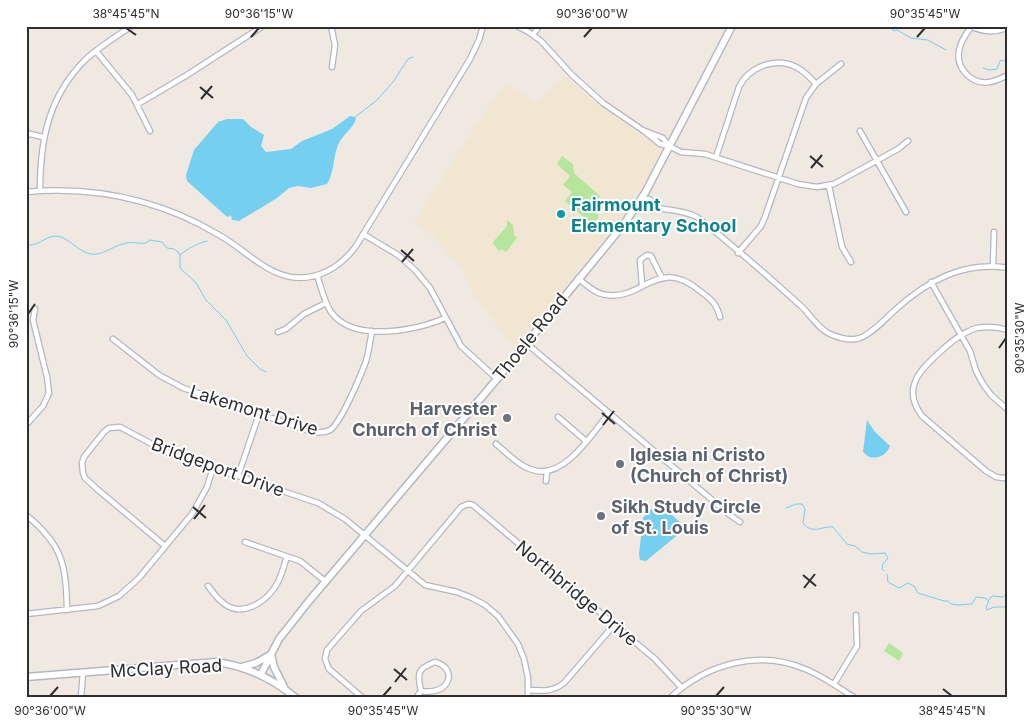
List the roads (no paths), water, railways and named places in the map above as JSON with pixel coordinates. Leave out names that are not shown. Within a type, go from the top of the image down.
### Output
[{"type":"main road","name":"Thoele Road","points":[[261,674],[279,639],[325,581],[497,379],[624,224],[641,199],[732,26]]},
{"type":"main road","points":[[242,667],[256,663],[271,654],[274,667],[285,688]]},
{"type":"main road","name":"McClay Road","points":[[26,677],[205,662],[242,667],[261,674],[285,688],[296,698]]},
{"type":"street","points":[[40,191],[40,163],[44,137],[50,115],[60,93],[76,71],[96,51],[132,26]]},
{"type":"street","points":[[138,104],[188,75],[263,26]]},
{"type":"street","points":[[331,26],[334,45],[332,67]]},
{"type":"street","points":[[26,192],[89,192],[152,204],[208,228],[273,271],[294,277],[317,275],[334,268],[346,258],[364,234],[470,59],[480,40],[484,26]]},
{"type":"street","points":[[517,26],[541,41],[592,94],[660,144],[686,153],[699,153],[810,187],[829,186],[877,161],[908,141]]},
{"type":"street","points":[[533,35],[539,26]]},
{"type":"street","points":[[1008,26],[990,32],[971,26],[959,50],[958,58],[964,72],[970,78],[984,83],[1008,75]]},
{"type":"street","points":[[96,51],[128,89],[138,104],[150,131]]},
{"type":"street","points":[[716,158],[739,87],[754,69],[766,64],[791,66],[802,70],[816,84]]},
{"type":"street","points":[[738,252],[763,223],[802,105],[816,84],[841,64]]},
{"type":"street","points":[[860,131],[906,212]]},
{"type":"street","points":[[26,133],[44,137]]},
{"type":"street","points":[[829,186],[842,247],[851,262]]},
{"type":"street","points":[[641,199],[644,206],[654,209],[662,208],[687,212],[697,217],[800,305],[820,328],[834,336],[847,339],[859,338],[873,330],[908,298],[931,282],[958,270],[992,266],[1008,268]]},
{"type":"street","points":[[992,266],[994,232]]},
{"type":"street","points":[[364,234],[398,256],[415,270],[430,288],[461,346],[471,358],[497,379]]},
{"type":"street","points":[[642,285],[640,260],[647,255],[651,256],[662,278]]},
{"type":"street","points":[[317,275],[326,303],[332,313],[349,326],[372,331],[403,330],[428,325],[445,318]]},
{"type":"street","points":[[578,278],[594,290],[607,295],[629,293],[642,285],[662,278],[676,278],[696,287],[715,304],[720,317]]},
{"type":"street","points":[[931,282],[970,351],[976,371],[983,384],[991,395],[1008,410]]},
{"type":"street","points":[[278,332],[304,314],[326,303]]},
{"type":"street","points":[[26,425],[43,406],[48,393],[47,377],[34,320],[36,310]]},
{"type":"street","points":[[1004,478],[996,477],[986,472],[922,416],[916,405],[913,389],[918,374],[943,349],[961,335],[977,328],[986,327],[1008,330]]},
{"type":"street","name":"Lakemont Drive","points":[[113,339],[160,375],[195,393],[320,433],[331,430],[341,417],[366,362],[372,331]]},
{"type":"street","points":[[526,343],[730,516],[740,522]]},
{"type":"street","points":[[496,444],[522,465],[534,471],[547,472],[564,465],[586,442],[609,413]]},
{"type":"street","points":[[238,476],[259,414]]},
{"type":"street","points":[[558,417],[586,442]]},
{"type":"street","name":"Bridgeport Drive","points":[[165,546],[85,478],[82,469],[84,457],[109,428],[120,427],[167,452],[318,503],[340,516],[425,585],[457,592],[485,605],[509,628],[518,644],[524,659],[528,678],[528,698]]},
{"type":"street","points":[[26,614],[98,606],[118,596],[139,578],[198,505],[207,487],[213,468]]},
{"type":"street","points":[[546,481],[547,472]]},
{"type":"street","name":"Northbridge Drive","points":[[408,571],[461,508],[468,504],[473,505],[655,659],[681,687]]},
{"type":"street","points":[[26,523],[28,516],[46,534],[59,553],[66,577],[68,610]]},
{"type":"street","points":[[245,542],[300,561],[325,581]]},
{"type":"street","points":[[208,586],[222,602],[229,606],[243,610],[250,608],[274,589],[287,556]]},
{"type":"street","points":[[363,698],[330,670],[325,658],[327,650],[360,612],[395,586],[408,571]]},
{"type":"street","points":[[834,684],[858,646],[856,615]]},
{"type":"street","points":[[529,690],[550,691],[558,688],[614,625]]},
{"type":"street","points":[[670,698],[681,687],[722,666],[761,660],[785,662],[805,669],[834,684],[855,698]]},
{"type":"street","points":[[416,698],[421,691],[420,672],[423,667],[435,662],[442,664],[448,671],[448,681],[444,688],[438,692],[421,691]]},
{"type":"street","points":[[81,698],[82,672]]},
{"type":"water","points":[[350,116],[356,119],[338,145],[327,184],[311,188],[298,186],[289,188],[277,198],[239,221],[232,220],[231,215],[229,217],[226,216],[187,181],[186,175],[194,150],[218,122],[227,119],[243,119],[251,127],[264,135],[261,146],[266,152],[291,149],[302,141],[332,129]]},
{"type":"water","points":[[867,420],[875,432],[890,446],[887,452],[879,457],[869,457],[863,452]]},
{"type":"water","points":[[658,502],[686,528],[646,561],[640,560],[643,518]]},
{"type":"waterway","points":[[889,26],[894,31],[897,30],[911,38],[928,40],[946,50]]},
{"type":"waterway","points":[[355,117],[376,101],[393,82],[408,59],[413,57]]},
{"type":"waterway","points":[[983,68],[989,70],[997,69],[1002,60],[1008,63]]},
{"type":"waterway","points":[[26,245],[34,245],[55,236],[64,238],[81,250],[94,254],[103,253],[126,243],[146,243],[150,240],[162,242],[167,248],[178,252],[180,255],[180,268],[196,283],[206,300],[226,320],[247,356],[260,369],[266,372]]},
{"type":"waterway","points":[[180,255],[193,246],[207,241]]},
{"type":"waterway","points":[[786,508],[802,504],[805,509],[803,523],[806,527],[810,529],[833,527],[847,544],[855,546],[862,552],[871,554],[885,553],[888,558],[883,564],[882,569],[884,571]]},
{"type":"waterway","points":[[887,574],[888,582],[899,588],[908,583],[914,586],[918,593],[948,601],[951,604],[972,604],[976,597],[985,598],[989,601],[986,607],[987,610],[994,607],[1008,607]]},
{"type":"waterway","points":[[989,600],[992,596],[1003,597],[1008,592]]},
{"type":"place","name":"Fairmount Elementary School","points":[[561,214]]},
{"type":"place","name":"Harvester Church of Christ","points":[[507,418]]},
{"type":"place","name":"Iglesia ni Cristo (Church of Christ)","points":[[620,464]]},
{"type":"place","name":"Sikh Study Circle of St. Louis","points":[[601,516]]}]
